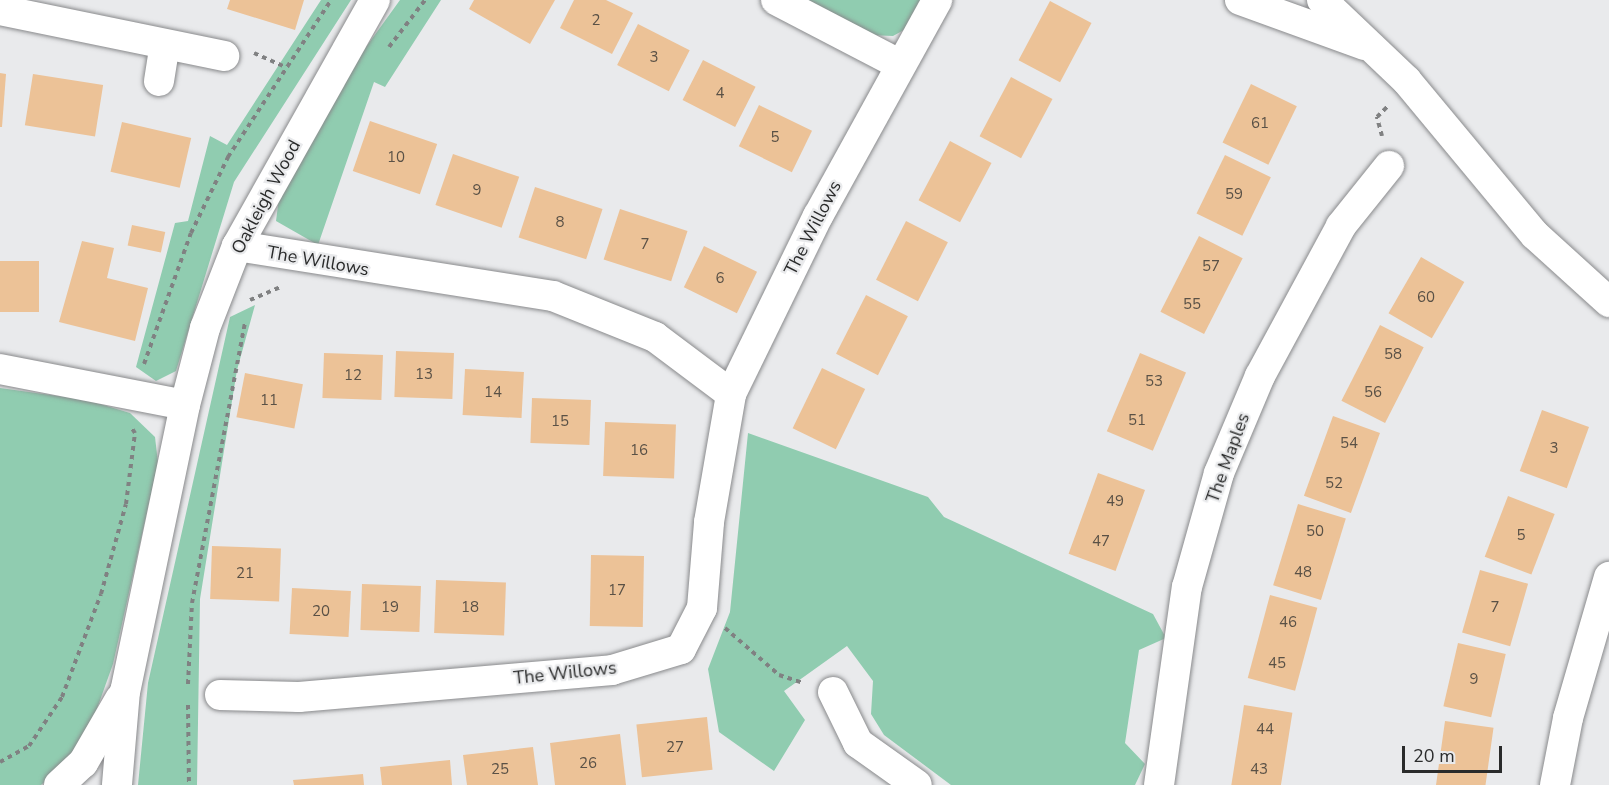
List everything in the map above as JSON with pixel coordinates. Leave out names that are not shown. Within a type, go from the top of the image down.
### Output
[{"type":"street","name":"Oakleigh Wood","points":[[117,785],[125,691],[185,405],[205,327],[237,246],[375,0]]},
{"type":"street","points":[[776,0],[899,64]]},
{"type":"street","name":"The Willows","points":[[220,695],[299,698],[612,670],[681,649],[702,608],[709,522],[731,394],[899,64],[937,0]]},
{"type":"street","points":[[1240,0],[1378,50]]},
{"type":"street","points":[[1322,0],[1378,50],[1409,83],[1535,235],[1609,302]]},
{"type":"street","points":[[0,10],[224,56]]},
{"type":"street","points":[[159,81],[165,44]]},
{"type":"street","name":"The Maples","points":[[1159,785],[1187,587],[1219,473],[1260,376],[1341,226],[1389,166]]},
{"type":"street","name":"The Willows","points":[[237,246],[290,258],[553,296],[655,337],[731,394]]},
{"type":"street","points":[[0,369],[185,405]]},
{"type":"street","points":[[1555,785],[1568,718],[1609,577]]},
{"type":"street","name":"Oakleigh Wood","points":[[59,785],[83,763],[125,691]]},
{"type":"street","points":[[833,692],[858,743],[917,785]]},
{"type":"path","points":[[385,51],[425,0]]},
{"type":"path","points":[[1389,166],[1377,117],[1409,83]]},
{"type":"path","points":[[188,689],[192,603],[249,300],[285,285],[290,258]]},
{"type":"path","points":[[702,608],[779,675],[833,692]]},
{"type":"path","points":[[189,785],[188,700],[220,695]]},
{"type":"green space","points":[[321,0],[351,0],[234,182],[176,371],[156,381],[136,367],[175,223],[188,221],[210,136],[227,145]]},
{"type":"green space","points":[[400,0],[441,0],[385,87],[374,82],[318,245],[276,221],[280,190],[322,108]]},
{"type":"green space","points":[[804,0],[926,0],[913,25],[893,36],[869,35]]},
{"type":"green space","points":[[255,305],[237,370],[200,599],[197,785],[138,785],[148,683],[230,317]]},
{"type":"green space","points":[[0,388],[87,400],[130,413],[155,437],[158,463],[113,664],[90,728],[64,766],[41,785],[0,785]]},
{"type":"green space","points":[[748,433],[928,497],[944,517],[1153,614],[1166,638],[1139,650],[1125,743],[1145,764],[1135,785],[951,785],[884,735],[871,714],[873,681],[847,646],[784,691],[805,720],[774,771],[719,732],[708,669],[730,612]]},
{"type":"building","points":[[230,0],[304,0],[295,30],[227,9]]},
{"type":"building","points":[[474,0],[555,0],[530,44],[469,9]]},
{"type":"building","points":[[574,0],[606,0],[633,13],[612,54],[560,28]]},
{"type":"building","points":[[1050,1],[1091,23],[1060,82],[1019,60]]},
{"type":"building","points":[[638,24],[690,50],[669,91],[617,65]]},
{"type":"building","points":[[703,60],[756,87],[735,127],[683,100]]},
{"type":"building","points":[[0,73],[6,74],[2,127],[0,127]]},
{"type":"building","points":[[33,74],[103,85],[95,136],[25,125]]},
{"type":"building","points":[[1011,77],[1052,99],[1021,158],[980,136]]},
{"type":"building","points":[[1251,84],[1297,106],[1268,165],[1223,142]]},
{"type":"building","points":[[759,105],[812,131],[792,172],[739,146]]},
{"type":"building","points":[[370,121],[437,144],[420,194],[353,171]]},
{"type":"building","points":[[122,122],[191,138],[180,188],[111,172]]},
{"type":"building","points":[[950,141],[991,163],[960,222],[919,200]]},
{"type":"building","points":[[453,154],[519,177],[502,228],[435,205]]},
{"type":"building","points":[[1225,155],[1271,177],[1242,236],[1197,213]]},
{"type":"building","points":[[535,187],[603,209],[586,259],[519,237]]},
{"type":"building","points":[[620,209],[688,231],[671,281],[604,259]]},
{"type":"building","points":[[906,221],[948,242],[918,301],[876,280]]},
{"type":"building","points":[[132,225],[165,232],[161,253],[128,246]]},
{"type":"building","points":[[1199,236],[1243,258],[1204,334],[1160,312]]},
{"type":"building","points":[[82,241],[114,248],[107,278],[148,288],[135,341],[59,322]]},
{"type":"building","points":[[704,246],[757,272],[737,313],[684,287]]},
{"type":"building","points":[[1421,257],[1464,282],[1432,338],[1388,313]]},
{"type":"building","points":[[0,261],[39,261],[39,312],[0,312]]},
{"type":"building","points":[[866,295],[908,316],[878,375],[836,354]]},
{"type":"building","points":[[1380,325],[1424,347],[1385,423],[1341,401]]},
{"type":"building","points":[[396,351],[454,353],[452,399],[394,397]]},
{"type":"building","points":[[324,353],[383,355],[381,400],[322,398]]},
{"type":"building","points":[[1140,353],[1186,373],[1153,451],[1107,431]]},
{"type":"building","points":[[822,368],[865,389],[836,449],[793,428]]},
{"type":"building","points":[[465,369],[524,372],[522,418],[463,415]]},
{"type":"building","points":[[245,373],[303,384],[294,428],[236,417]]},
{"type":"building","points":[[532,398],[591,400],[589,445],[530,443]]},
{"type":"building","points":[[1542,410],[1589,427],[1567,488],[1520,471]]},
{"type":"building","points":[[1333,416],[1380,433],[1351,513],[1304,496]]},
{"type":"building","points":[[605,422],[676,424],[674,478],[603,476]]},
{"type":"building","points":[[1098,473],[1145,490],[1116,571],[1069,554]]},
{"type":"building","points":[[1508,496],[1555,514],[1531,575],[1485,557]]},
{"type":"building","points":[[1298,504],[1346,519],[1321,600],[1273,585]]},
{"type":"building","points":[[212,546],[281,548],[279,601],[210,599]]},
{"type":"building","points":[[591,555],[644,556],[643,627],[590,626]]},
{"type":"building","points":[[1480,570],[1528,584],[1510,646],[1462,632]]},
{"type":"building","points":[[436,580],[506,582],[504,635],[434,633]]},
{"type":"building","points":[[362,584],[421,586],[419,632],[360,630]]},
{"type":"building","points":[[292,588],[351,591],[349,637],[290,634]]},
{"type":"building","points":[[1270,595],[1317,608],[1295,691],[1248,678]]},
{"type":"building","points":[[1458,643],[1506,654],[1491,717],[1443,706]]},
{"type":"building","points":[[1244,705],[1292,713],[1281,785],[1231,785]]},
{"type":"building","points":[[707,717],[713,770],[642,777],[636,724]]},
{"type":"building","points":[[1445,721],[1494,728],[1485,785],[1436,785]]},
{"type":"building","points":[[620,734],[626,785],[555,785],[550,743]]},
{"type":"building","points":[[533,747],[538,785],[467,785],[463,755]]},
{"type":"building","points":[[450,760],[452,785],[382,785],[380,767]]},
{"type":"building","points":[[363,774],[364,785],[294,785],[293,780]]}]
